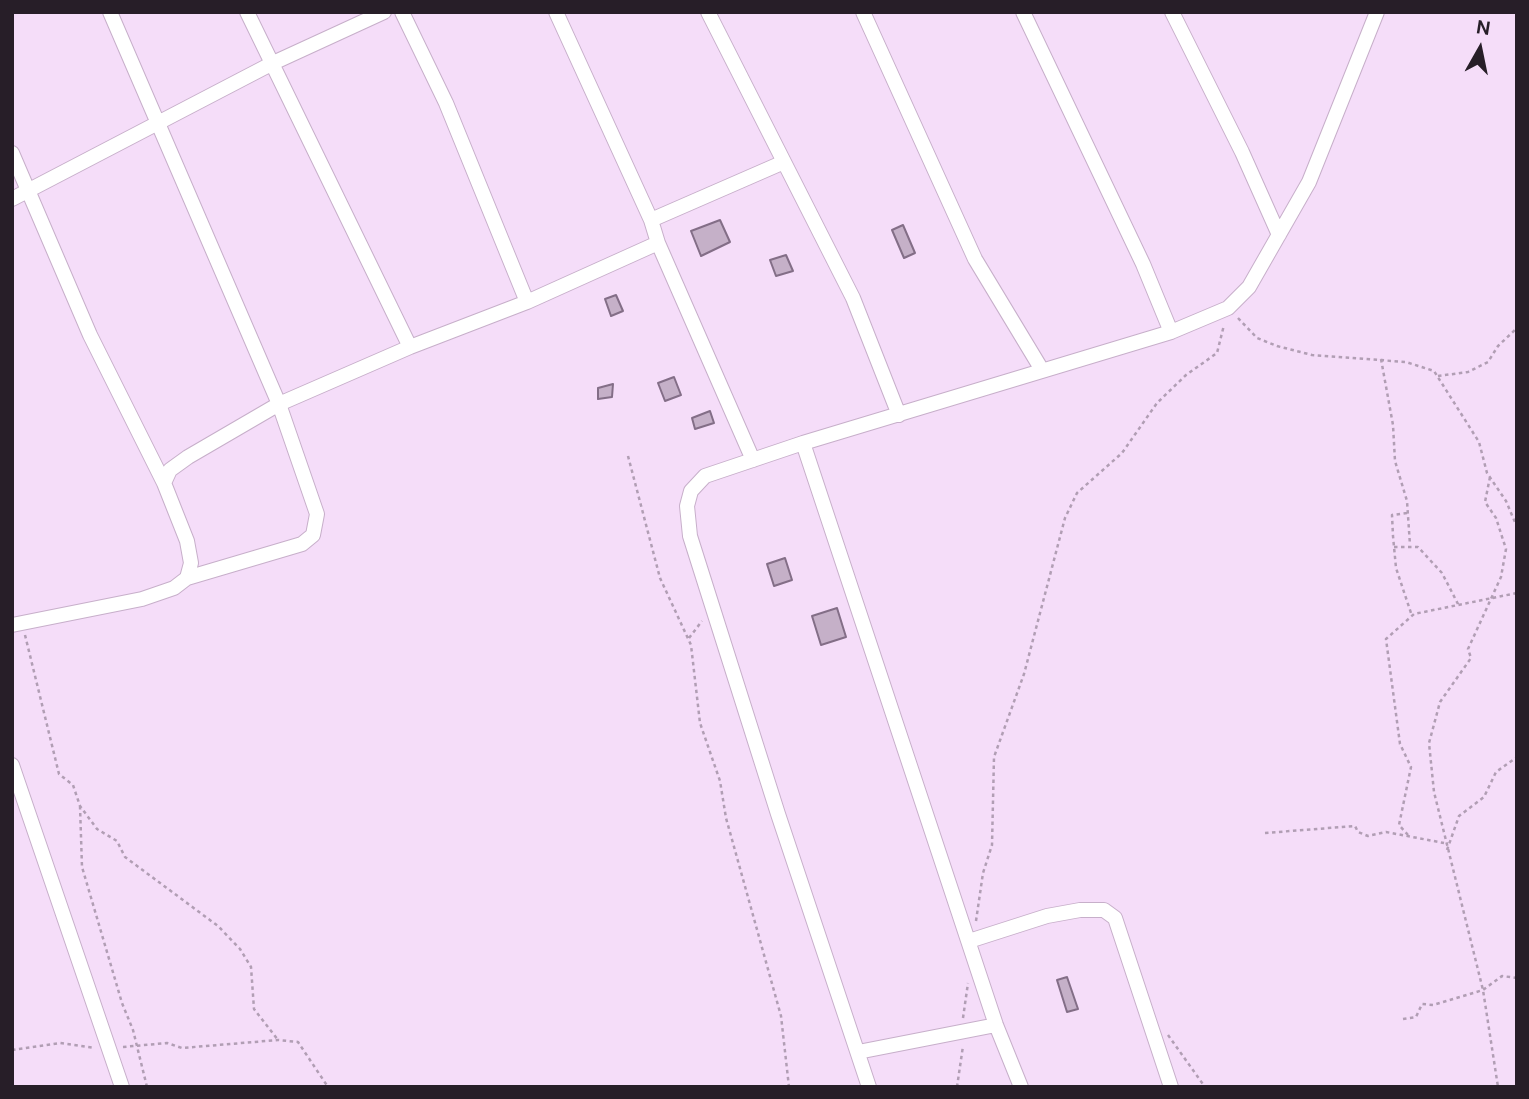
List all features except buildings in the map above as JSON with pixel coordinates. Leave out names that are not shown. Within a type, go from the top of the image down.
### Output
[{"type":"street","points":[[17,623],[142,599],[174,588],[187,578],[302,544],[313,535],[317,514],[279,404],[110,12]]},
{"type":"street","points":[[247,12],[410,347]]},
{"type":"street","points":[[12,199],[273,63],[384,12]]},
{"type":"street","points":[[402,12],[446,103],[527,302]]},
{"type":"street","points":[[556,12],[651,220],[658,243],[753,460]]},
{"type":"street","points":[[708,12],[853,298],[899,415]]},
{"type":"street","points":[[863,12],[975,259],[1042,370]]},
{"type":"street","points":[[1023,12],[1143,264],[1171,332]]},
{"type":"street","points":[[1172,12],[1242,152],[1279,235]]},
{"type":"street","points":[[869,1087],[712,609],[690,536],[688,498],[698,481],[705,476],[803,443],[1171,332],[1228,308],[1248,287],[1315,171],[1377,12]]},
{"type":"street","points":[[12,153],[90,335],[164,483],[187,541],[191,563],[187,578]]},
{"type":"street","points":[[651,220],[784,162]]},
{"type":"street","points":[[164,483],[170,470],[188,457],[279,404],[410,347],[527,302],[658,243]]},
{"type":"street","points":[[803,443],[996,1025],[1021,1087]]},
{"type":"street","points":[[12,765],[122,1087]]},
{"type":"street","points":[[969,941],[1047,916],[1080,910],[1104,910],[1115,918],[1171,1087]]},
{"type":"street","points":[[858,1052],[996,1025]]},
{"type":"path","points":[[1228,308],[1257,338],[1277,346],[1312,355],[1381,359],[1434,370],[1479,442],[1490,477],[1506,501],[1517,527]]},
{"type":"path","points":[[969,941],[992,845],[994,757],[1024,674],[1065,518],[1077,493],[1122,453],[1157,403],[1185,375],[1217,353],[1228,308]]},
{"type":"path","points":[[1438,376],[1468,372],[1488,362],[1498,346],[1517,328]]},
{"type":"path","points":[[1381,359],[1393,425],[1395,461],[1407,501],[1410,545]]},
{"type":"path","points":[[628,456],[660,578],[689,638],[700,723],[720,782],[726,818],[782,1016],[789,1087]]},
{"type":"path","points":[[1490,477],[1485,502],[1496,518],[1506,549],[1501,577],[1468,649],[1471,658],[1440,702],[1429,743],[1434,792],[1444,843],[1483,990],[1498,1087]]},
{"type":"path","points":[[1408,513],[1392,515],[1396,568],[1412,617]]},
{"type":"path","points":[[1394,547],[1418,547],[1442,573],[1458,604]]},
{"type":"path","points":[[1444,843],[1426,841],[1420,836],[1415,839],[1399,825],[1411,767],[1400,744],[1385,639],[1412,617],[1458,604],[1517,593]]},
{"type":"path","points":[[689,638],[712,609]]},
{"type":"path","points":[[17,623],[59,774],[73,785],[80,806],[82,867],[147,1087]]},
{"type":"path","points":[[1447,850],[1459,816],[1484,797],[1496,772],[1517,757]]},
{"type":"path","points":[[80,806],[97,829],[117,841],[125,857],[218,926],[240,948],[251,967],[254,1009],[278,1040]]},
{"type":"path","points":[[1265,833],[1355,826],[1358,832],[1368,836],[1386,832],[1408,835]]},
{"type":"path","points":[[1403,1019],[1416,1017],[1422,1004],[1433,1005],[1483,990],[1502,975],[1517,978]]},
{"type":"path","points":[[957,1087],[963,1054],[962,1031],[968,982]]},
{"type":"path","points":[[1167,1033],[1205,1087]]},
{"type":"path","points":[[12,1051],[60,1043],[109,1048],[167,1043],[182,1048],[278,1040],[298,1042],[328,1087]]}]
